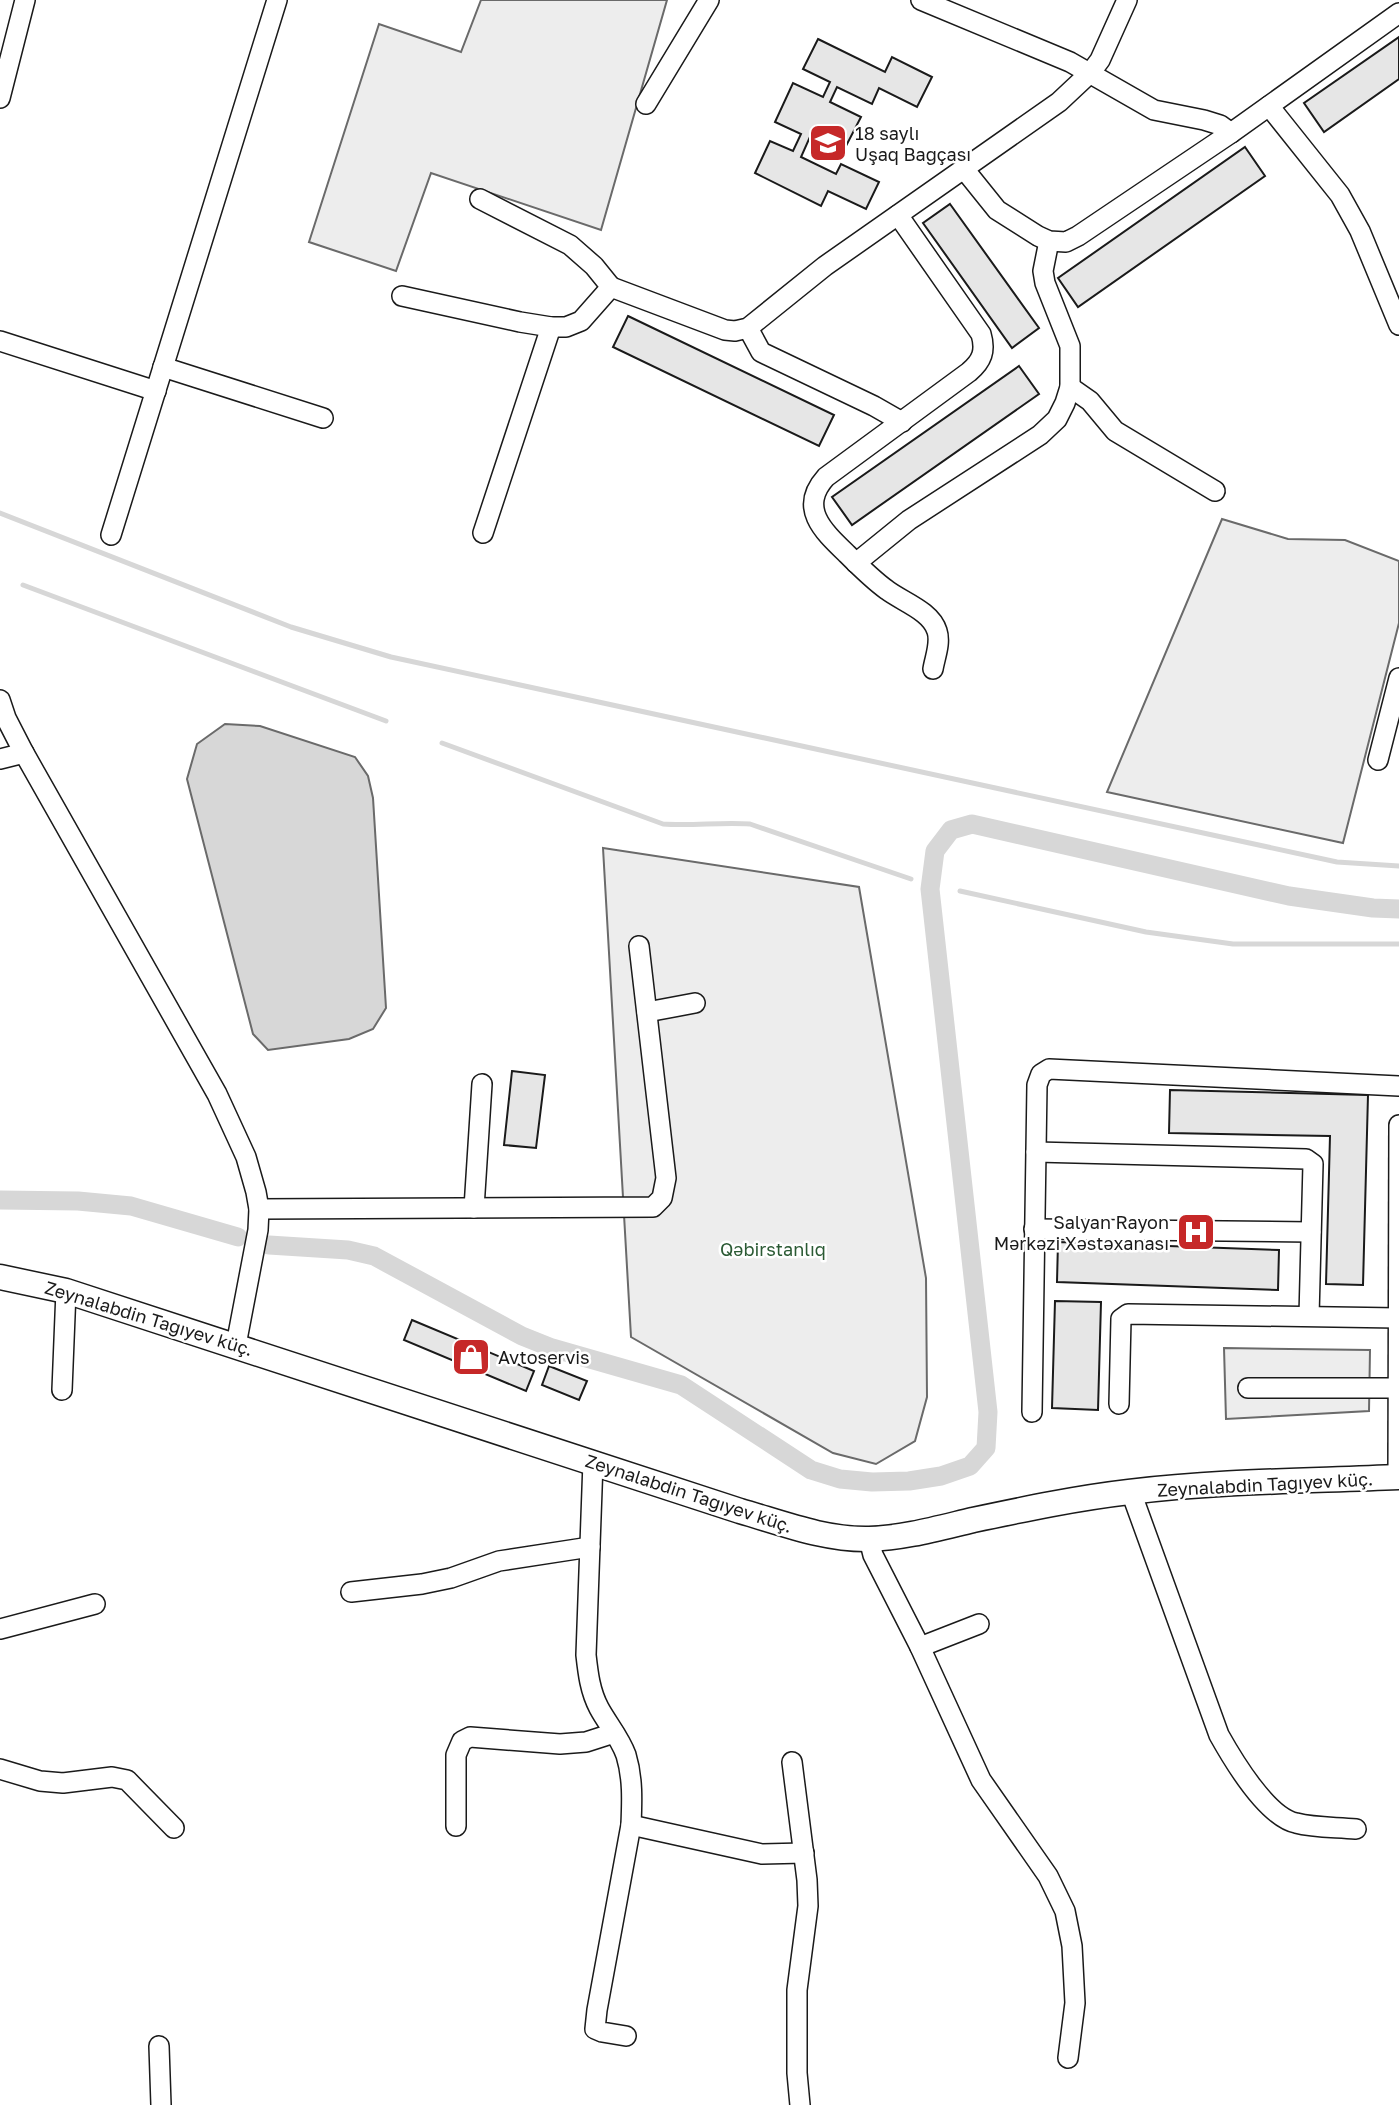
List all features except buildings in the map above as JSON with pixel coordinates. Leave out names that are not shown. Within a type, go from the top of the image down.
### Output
[{"type":"main road","name":"Zeynalabdin Tağıyev küç.","points":[[0,1277],[66,1291],[809,1531],[841,1537],[869,1539],[911,1534],[1059,1502],[1131,1492],[1191,1486],[1398,1477]]},
{"type":"street","points":[[0,98],[25,0]]},
{"type":"street","points":[[111,535],[276,0]]},
{"type":"street","points":[[646,104],[709,0]]},
{"type":"street","points":[[921,0],[1091,72],[1154,110],[1204,120],[1220,125],[1231,133]]},
{"type":"street","points":[[480,199],[570,244],[611,287],[724,330],[748,328],[825,266],[1059,102],[1100,60],[1127,0]]},
{"type":"street","points":[[964,169],[997,210],[1049,241],[1066,242],[1231,133],[1399,13]]},
{"type":"street","points":[[1269,106],[1340,195],[1392,288],[1399,325]]},
{"type":"street","points":[[898,215],[981,334],[983,354],[978,364],[969,372],[826,477],[816,487],[813,503],[816,517],[824,531],[856,563],[888,591],[930,619],[937,631],[938,643],[933,669]]},
{"type":"street","points":[[856,563],[909,520],[1040,435],[1057,419],[1070,387],[1070,345],[1045,284],[1043,271],[1049,241]]},
{"type":"street","points":[[402,296],[520,322],[566,327],[581,321],[611,287]]},
{"type":"street","points":[[483,533],[551,327]]},
{"type":"street","points":[[748,328],[761,352],[902,422]]},
{"type":"street","points":[[0,341],[156,391]]},
{"type":"street","points":[[163,368],[323,418]]},
{"type":"street","points":[[1070,387],[1090,401],[1115,431],[1215,491]]},
{"type":"street","points":[[1378,760],[1399,678]]},
{"type":"street","points":[[0,700],[24,753],[217,1094],[246,1157],[258,1209],[258,1230],[236,1345]]},
{"type":"street","points":[[0,759],[24,753]]},
{"type":"street","points":[[258,1209],[653,1207],[662,1198],[666,1178],[639,946]]},
{"type":"street","points":[[647,1012],[695,1003]]},
{"type":"street","points":[[1032,1412],[1037,1085],[1041,1074],[1049,1069],[1399,1086]]},
{"type":"street","points":[[474,1208],[482,1084]]},
{"type":"street","points":[[1398,1477],[1399,1125]]},
{"type":"street","points":[[1036,1152],[1306,1159],[1313,1164],[1309,1317]]},
{"type":"street","points":[[1034,1229],[1311,1232]]},
{"type":"street","points":[[62,1390],[66,1291]]},
{"type":"street","points":[[1119,1404],[1121,1319],[1128,1314],[1398,1318]]},
{"type":"street","points":[[1248,1388],[1397,1388]]},
{"type":"street","points":[[593,1462],[586,1655],[589,1682],[598,1706],[625,1752],[631,1774],[631,1825],[597,2010],[596,2029],[626,2036]]},
{"type":"street","points":[[1131,1492],[1219,1735],[1237,1766],[1276,1814],[1294,1823],[1356,1829]]},
{"type":"street","points":[[869,1539],[873,1555],[920,1647],[981,1780],[1048,1876],[1065,1911],[1072,1946],[1074,2003],[1068,2058]]},
{"type":"street","points":[[351,1592],[422,1584],[499,1561],[590,1547]]},
{"type":"street","points":[[0,1629],[95,1604]]},
{"type":"street","points":[[920,1647],[979,1625]]},
{"type":"street","points":[[456,1826],[456,1755],[461,1741],[470,1737],[560,1744],[586,1742],[614,1733]]},
{"type":"street","points":[[792,1762],[808,1906],[797,1990],[797,2073],[800,2105]]},
{"type":"street","points":[[0,1769],[40,1781],[63,1783],[112,1777],[127,1780],[174,1828]]},
{"type":"street","points":[[631,1825],[762,1854],[804,1853]]},
{"type":"street","points":[[159,2046],[161,2105]]},
{"type":"shaded area","points":[[481,0],[667,0],[601,230],[431,173],[396,271],[309,242],[379,24],[461,52]]},
{"type":"shaded area","points":[[1222,519],[1288,539],[1345,540],[1399,561],[1399,623],[1343,843],[1107,792]]},
{"type":"shaded area","points":[[225,724],[260,726],[355,757],[368,776],[373,798],[386,1008],[373,1029],[349,1039],[268,1050],[253,1034],[187,779],[197,744]]},
{"type":"shaded area","name":"Qəbirstanlıq","points":[[603,848],[859,887],[926,1278],[927,1397],[915,1441],[876,1464],[833,1453],[631,1337]]},
{"type":"shaded area","points":[[1224,1348],[1370,1350],[1369,1411],[1226,1419]]},
{"type":"waterway","points":[[0,513],[291,627],[391,657],[1337,862],[1399,866]]},
{"type":"waterway","points":[[23,585],[386,721]]},
{"type":"waterway","points":[[442,743],[663,824],[750,824],[911,879]]},
{"type":"waterway","points":[[269,1245],[348,1250],[374,1256],[522,1336],[552,1348],[681,1385],[811,1470],[840,1479],[872,1482],[909,1481],[941,1476],[970,1466],[986,1448],[988,1412],[930,889],[935,851],[951,830],[972,824],[1289,896],[1399,909]]},
{"type":"waterway","points":[[960,891],[1146,932],[1233,944],[1399,944]]},
{"type":"waterway","points":[[0,1200],[78,1201],[131,1206],[238,1237]]},
{"type":"place","name":"18 saylı Uşaq Bağçası","points":[[828,143]]},
{"type":"place","name":"Salyan Rayon Mərkəzi Xəstəxanası","points":[[1196,1232]]},
{"type":"place","name":"Avtoservis","points":[[471,1357]]}]
